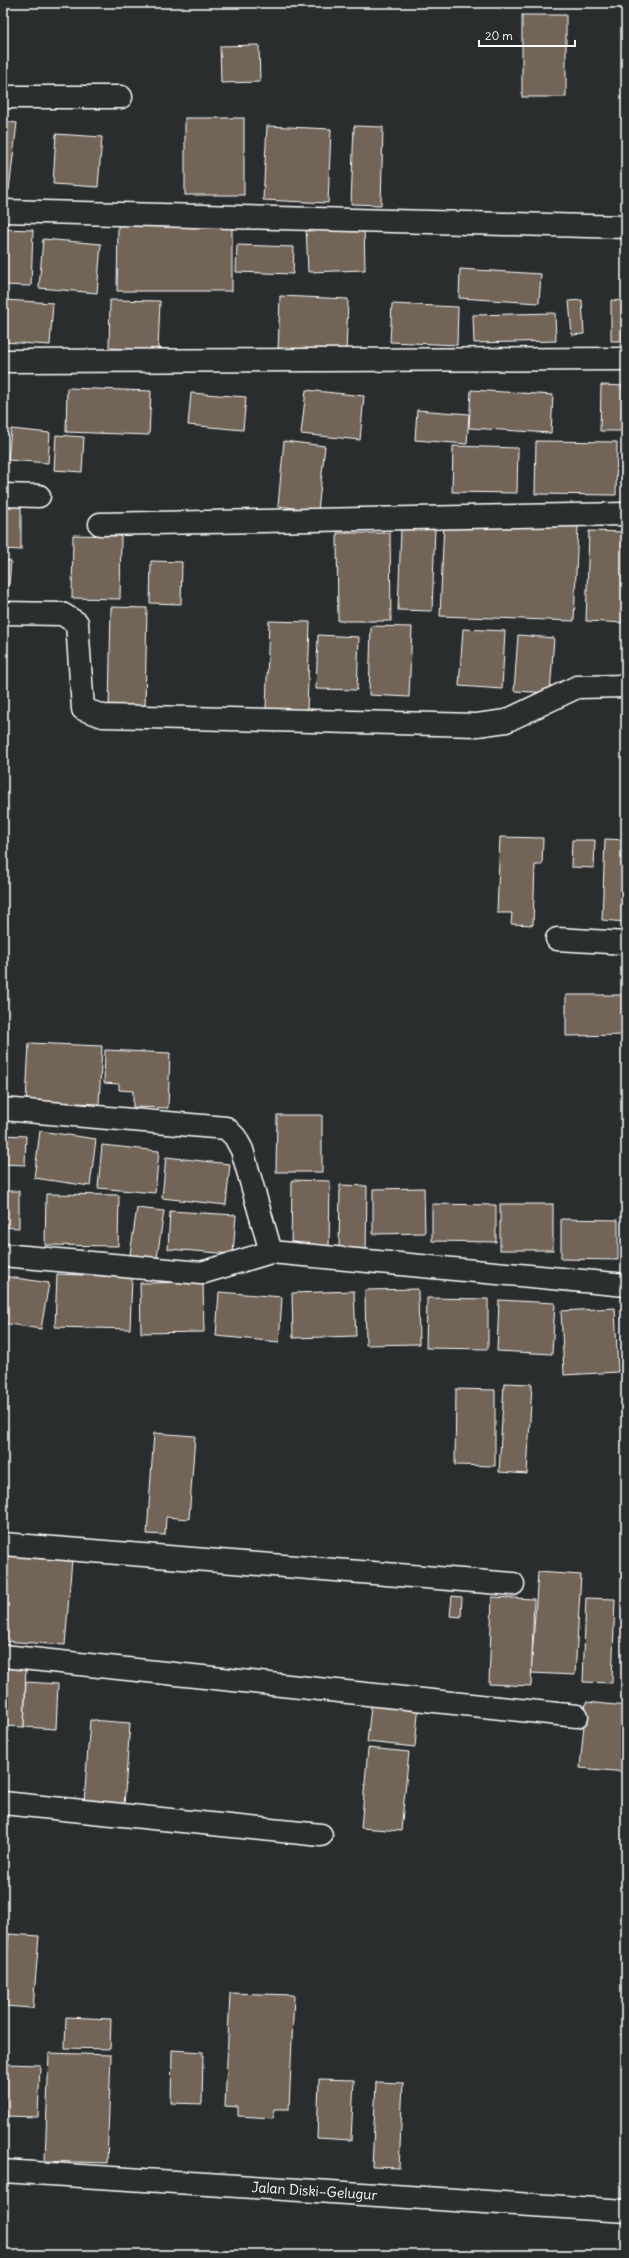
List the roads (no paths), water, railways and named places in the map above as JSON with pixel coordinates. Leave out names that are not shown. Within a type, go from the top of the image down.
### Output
[{"type":"street","points":[[3,97],[121,97]]},
{"type":"street","points":[[3,211],[626,227]]},
{"type":"street","points":[[3,361],[626,360]]},
{"type":"street","points":[[3,495],[39,496]]},
{"type":"street","points":[[100,524],[626,514]]},
{"type":"street","points":[[3,613],[62,614],[77,624],[83,709],[103,716],[477,725],[506,721],[577,688],[626,686]]},
{"type":"street","points":[[557,938],[626,943]]},
{"type":"street","points":[[3,1109],[226,1128],[235,1137],[242,1150],[271,1252]]},
{"type":"street","points":[[3,1255],[201,1272],[271,1252],[626,1285]]},
{"type":"street","points":[[3,1544],[514,1584]]},
{"type":"street","points":[[3,1656],[578,1716]]},
{"type":"street","points":[[3,1803],[321,1835]]},
{"type":"street","name":"Jalan Diski–Gelugur","points":[[3,2171],[626,2211]]}]
